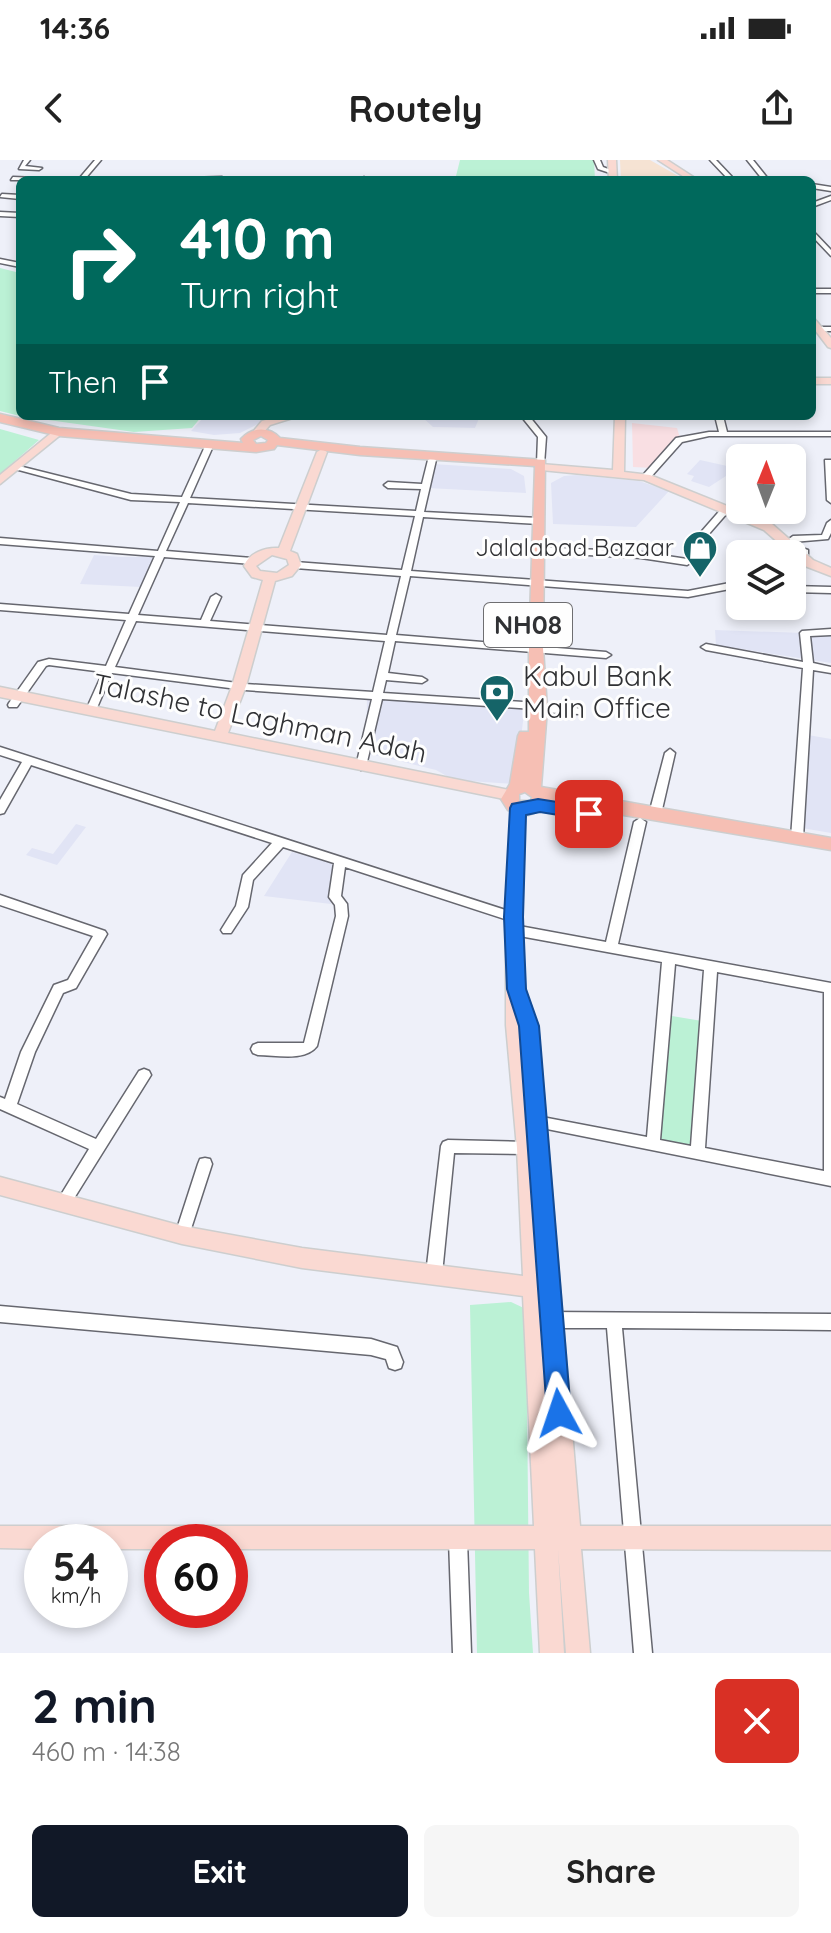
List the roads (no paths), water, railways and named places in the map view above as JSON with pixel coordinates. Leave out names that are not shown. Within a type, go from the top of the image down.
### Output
[{"type":"highway","points":[[0,416],[59,432],[210,444],[274,439],[347,450],[537,462]]},
{"type":"highway","points":[[25,420],[82,429],[254,442],[322,452],[432,460],[537,462]]},
{"type":"highway","name":"NH08","points":[[526,796],[537,707],[532,648],[532,583],[537,462]]},
{"type":"highway","name":"NH08","points":[[532,583],[538,550],[534,520]]},
{"type":"highway","points":[[526,796],[831,853]]},
{"type":"highway","points":[[647,818],[831,844]]},
{"type":"main road","points":[[612,160],[613,176]]},
{"type":"main road","points":[[662,160],[688,176]]},
{"type":"main road","points":[[821,329],[831,345]]},
{"type":"main road","points":[[254,442],[266,423],[274,420]]},
{"type":"main road","points":[[274,439],[280,420]]},
{"type":"main road","points":[[618,471],[620,420]]},
{"type":"main road","points":[[0,481],[59,432]]},
{"type":"main road","points":[[283,552],[322,452]]},
{"type":"main road","points":[[537,462],[648,476],[726,505]]},
{"type":"main road","points":[[648,476],[726,509]]},
{"type":"main road","points":[[761,524],[781,540]]},
{"type":"main road","points":[[773,524],[793,539]]},
{"type":"main road","points":[[283,552],[293,557],[295,565],[287,574],[270,578],[256,574],[250,566],[262,553],[283,552]]},
{"type":"main road","points":[[806,559],[831,570]]},
{"type":"main road","points":[[220,735],[239,686],[270,578]]},
{"type":"main road","name":"Talashe to Laghman Adah","points":[[0,692],[15,700],[91,710],[361,766],[526,796]]},
{"type":"main road","points":[[526,796],[514,924],[515,1025],[543,1320],[570,1538],[578,1653]]},
{"type":"main road","points":[[516,989],[529,1026],[537,1122],[540,1288]]},
{"type":"main road","points":[[0,1186],[182,1235],[302,1258],[540,1288]]},
{"type":"main road","points":[[543,1320],[546,1537],[552,1653]]},
{"type":"main road","points":[[0,1537],[458,1540],[546,1537],[831,1538]]},
{"type":"street","points":[[27,160],[21,168],[39,168]]},
{"type":"street","points":[[84,176],[98,160]]},
{"type":"street","points":[[597,160],[600,168],[613,176]]},
{"type":"street","points":[[713,160],[728,176]]},
{"type":"street","points":[[750,160],[764,176]]},
{"type":"street","points":[[2,196],[16,197]]},
{"type":"street","points":[[816,234],[831,254]]},
{"type":"street","points":[[11,263],[16,259]]},
{"type":"street","points":[[0,261],[16,264]]},
{"type":"street","points":[[528,420],[542,437],[537,462]]},
{"type":"street","points":[[720,420],[724,434]]},
{"type":"street","points":[[648,476],[679,440],[724,434],[829,434],[831,500]]},
{"type":"street","points":[[91,710],[210,444]]},
{"type":"street","points":[[361,766],[432,460]]},
{"type":"street","points":[[18,467],[131,497],[534,520]]},
{"type":"street","points":[[388,485],[425,487]]},
{"type":"street","points":[[691,549],[726,509]]},
{"type":"street","points":[[793,539],[828,538],[831,523]]},
{"type":"street","points":[[0,541],[252,561]]},
{"type":"street","points":[[538,550],[641,555],[687,562]]},
{"type":"street","points":[[295,565],[688,594],[726,588]]},
{"type":"street","points":[[806,589],[831,590]]},
{"type":"street","points":[[204,623],[216,597]]},
{"type":"street","points":[[0,607],[606,655]]},
{"type":"street","points":[[797,838],[808,665],[805,633],[831,632]]},
{"type":"street","points":[[706,647],[831,670]]},
{"type":"street","points":[[15,700],[42,664],[239,686],[579,711]]},
{"type":"street","points":[[382,676],[422,680]]},
{"type":"street","points":[[0,751],[340,861],[514,924],[669,959],[830,988],[831,1178],[537,1122]]},
{"type":"street","points":[[611,947],[647,818],[670,753]]},
{"type":"street","points":[[0,810],[28,761]]},
{"type":"street","points":[[227,930],[242,907],[247,878],[280,842]]},
{"type":"street","points":[[258,1049],[305,1050],[310,1046],[342,916],[341,904],[335,897],[340,861]]},
{"type":"street","points":[[0,900],[101,934],[72,984],[58,989],[5,1104],[98,1146]]},
{"type":"street","points":[[653,1144],[669,959]]},
{"type":"street","points":[[698,1152],[711,966]]},
{"type":"street","points":[[63,1203],[144,1075]]},
{"type":"street","points":[[434,1274],[448,1146],[526,1148]]},
{"type":"street","points":[[182,1235],[205,1164]]},
{"type":"street","points":[[0,1314],[371,1347],[391,1353],[395,1362]]},
{"type":"street","points":[[543,1320],[831,1322]]},
{"type":"street","points":[[614,1320],[643,1653]]},
{"type":"street","points":[[458,1540],[462,1653]]},
{"type":"place","name":"Jalalabad Bazaar","points":[[700,579]]},
{"type":"place","name":"Kabul Bank Main Office","points":[[497,723]]}]
